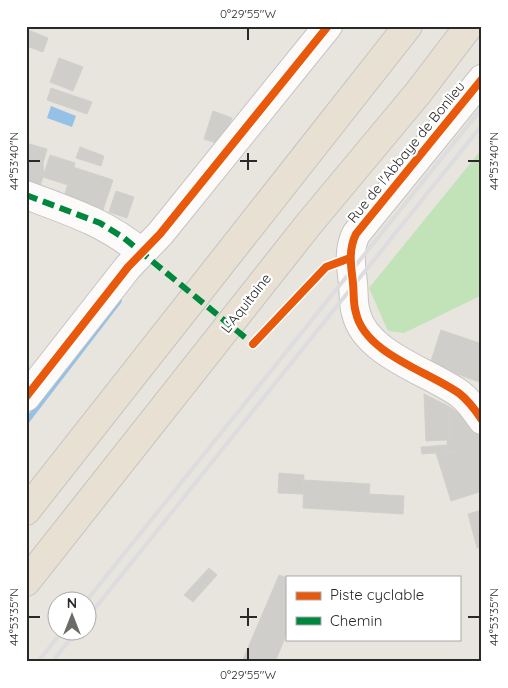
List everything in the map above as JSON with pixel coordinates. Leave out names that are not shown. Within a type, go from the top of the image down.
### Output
[{"type":"highway","points":[[26,511],[408,26]]},
{"type":"highway","name":"L'Aquitaine","points":[[26,582],[308,225],[418,93],[469,26]]},
{"type":"street","points":[[26,398],[128,267],[142,253],[328,26]]},
{"type":"street","name":"Rue de l'Abbaye de Bonlieu","points":[[482,78],[356,234],[352,243],[350,258],[356,315],[366,332],[390,353],[459,394],[471,404],[482,420]]},
{"type":"street","points":[[26,195],[100,224],[124,238],[142,253]]},
{"type":"green space","points":[[482,149],[482,295],[404,333],[388,331],[369,288]]},
{"type":"water","points":[[51,106],[76,116],[72,127],[47,118]]},
{"type":"building","points":[[28,30],[48,38],[43,52],[26,46]]},
{"type":"building","points":[[59,58],[83,67],[73,91],[50,82]]},
{"type":"building","points":[[51,88],[92,102],[87,114],[47,100]]},
{"type":"building","points":[[213,111],[232,118],[222,145],[204,139]]},
{"type":"building","points":[[26,143],[47,149],[43,163],[44,174],[39,189],[26,185]]},
{"type":"building","points":[[80,147],[104,156],[101,166],[76,158]]},
{"type":"building","points":[[50,155],[75,163],[68,185],[43,177]]},
{"type":"building","points":[[73,167],[113,180],[103,210],[64,197]]},
{"type":"building","points":[[116,191],[134,197],[127,218],[109,212]]},
{"type":"building","points":[[441,330],[482,344],[482,383],[430,364]]},
{"type":"building","points":[[424,394],[450,407],[450,439],[455,452],[448,452],[447,440],[426,441]]},
{"type":"building","points":[[450,407],[472,424],[482,441],[482,491],[451,501],[436,453],[455,452],[450,439]]},
{"type":"building","points":[[447,445],[448,452],[422,454],[421,447]]},
{"type":"building","points":[[279,473],[304,475],[303,494],[278,493]]},
{"type":"building","points":[[304,480],[370,484],[369,494],[404,496],[403,514],[303,508]]},
{"type":"building","points":[[482,510],[482,546],[477,548],[468,514]]},
{"type":"building","points":[[209,568],[217,575],[193,602],[184,595]]},
{"type":"building","points":[[279,575],[286,578],[286,635],[275,662],[242,662]]},
{"type":"waterway","points":[[26,422],[119,301]]},
{"type":"railway","points":[[95,590],[482,108]]},
{"type":"railway","points":[[98,605],[482,125]]},
{"type":"railway","points":[[38,662],[55,640]]},
{"type":"railway","points":[[52,662],[69,640]]},
{"type":"marked path","points":[[26,195],[100,223],[124,238],[253,344],[256,341]]},
{"type":"cycle path","points":[[26,397],[128,267],[160,234],[328,26]]},
{"type":"cycle path","points":[[482,79],[356,234],[353,240],[351,258],[355,310],[362,327],[372,340],[400,361],[460,394],[482,420]]},
{"type":"cycle path","points":[[253,344],[326,267],[350,258]]}]
